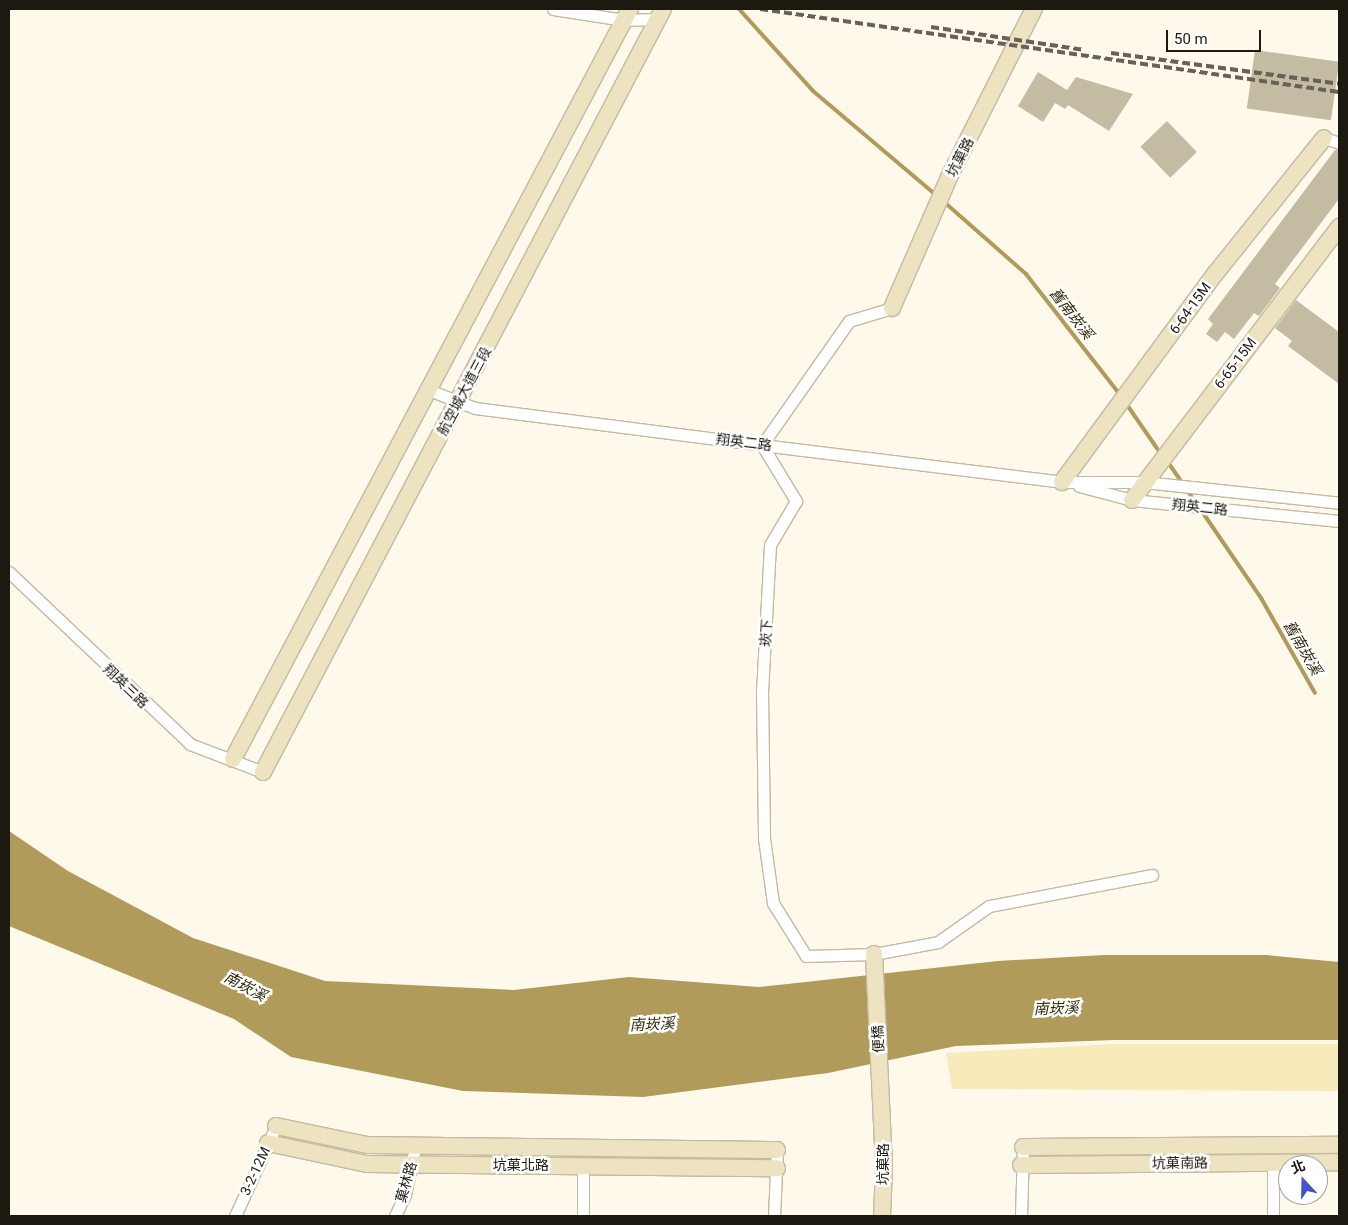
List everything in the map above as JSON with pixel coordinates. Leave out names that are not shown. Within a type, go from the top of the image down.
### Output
[{"type":"street","points":[[553,9],[627,14],[660,14]]},
{"type":"street","name":"坑菓路","points":[[892,308],[950,175],[1034,9]]},
{"type":"street","points":[[233,759],[627,14]]},
{"type":"street","name":"航空城大道三段","points":[[263,772],[458,403],[660,14]]},
{"type":"street","name":"6-64-15M","points":[[1062,482],[1214,274],[1332,141]]},
{"type":"street","name":"6-65-15M","points":[[1132,500],[1339,227]]},
{"type":"street","points":[[762,445],[849,321],[892,308]]},
{"type":"street","name":"翔英二路","points":[[429,390],[458,403],[762,445],[1062,482],[1144,482],[1339,503]]},
{"type":"street","name":"崁下","points":[[762,445],[796,501],[770,545],[762,691],[766,877],[773,902],[806,956],[874,960]]},
{"type":"street","name":"翔英二路","points":[[1062,482],[1132,500],[1339,521]]},
{"type":"street","name":"翔英三路","points":[[9,572],[190,744],[263,772]]},
{"type":"street","points":[[874,960],[938,942],[989,906],[1152,875]]},
{"type":"street","name":"便橋","points":[[874,960],[882,1111]]},
{"type":"street","name":"坑菓路","points":[[882,1111],[882,1216]]},
{"type":"street","name":"3-2-12M","points":[[235,1216],[276,1126]]},
{"type":"street","name":"坑菓北路","points":[[276,1126],[367,1145],[777,1150]]},
{"type":"street","name":"坑菓北路","points":[[268,1143],[367,1164],[413,1166],[583,1165],[777,1168]]},
{"type":"street","name":"坑菓南路","points":[[1022,1147],[1339,1145]]},
{"type":"street","name":"菓林路","points":[[395,1216],[413,1166],[414,1147]]},
{"type":"street","points":[[1022,1147],[1022,1216]]},
{"type":"street","points":[[774,1216],[777,1150]]},
{"type":"street","points":[[1273,1162],[1273,1216]]},
{"type":"street","name":"坑菓南路","points":[[1021,1165],[1339,1162]]},
{"type":"street","points":[[583,1165],[583,1216]]},
{"type":"shaded area","points":[[1115,1044],[1339,1044],[1339,1091],[952,1089],[946,1053]]},
{"type":"water","name":"南崁溪","points":[[9,831],[68,871],[193,938],[325,981],[514,990],[629,977],[759,987],[998,961],[1104,955],[1266,955],[1339,962],[1339,1040],[1114,1040],[956,1046],[828,1073],[643,1097],[463,1091],[291,1057],[234,1019],[9,926]]},
{"type":"building","points":[[1255,50],[1339,62],[1331,120],[1247,108]]},
{"type":"building","points":[[1038,72],[1067,90],[1076,77],[1133,94],[1109,131],[1068,105],[1065,109],[1055,103],[1043,122],[1018,106]]},
{"type":"building","points":[[1167,121],[1197,152],[1170,178],[1140,147]]},
{"type":"building","points":[[1335,150],[1339,150],[1339,199],[1275,284],[1280,288],[1259,316],[1254,313],[1234,339],[1225,332],[1217,342],[1206,334],[1213,324],[1208,319]]},
{"type":"building","points":[[1296,300],[1339,332],[1339,384],[1288,346],[1292,341],[1275,328]]},
{"type":"waterway","name":"舊南崁溪","points":[[739,9],[813,91],[936,195]]},
{"type":"waterway","name":"舊南崁溪","points":[[943,201],[1026,274],[1121,396]]},
{"type":"waterway","name":"舊南崁溪","points":[[1125,402],[1161,454]]},
{"type":"waterway","name":"舊南崁溪","points":[[1167,461],[1183,484]]},
{"type":"waterway","name":"舊南崁溪","points":[[1187,490],[1197,505]]},
{"type":"waterway","name":"舊南崁溪","points":[[1201,510],[1261,598],[1315,693]]},
{"type":"railway","points":[[760,9],[1339,92]]},
{"type":"railway","points":[[931,27],[1084,50]]},
{"type":"railway","points":[[1111,53],[1339,84]]}]
